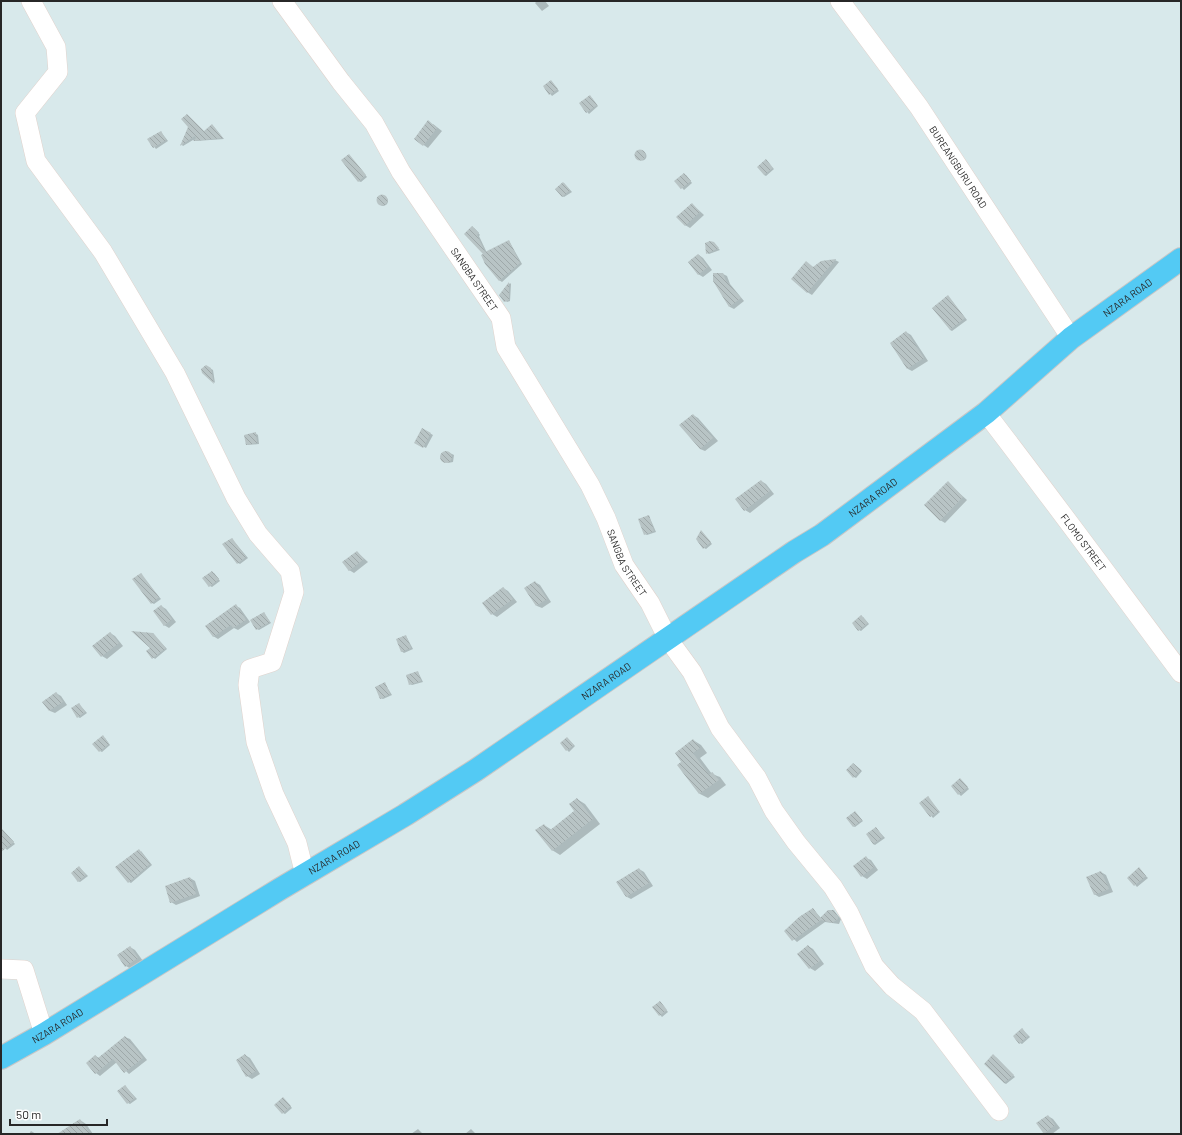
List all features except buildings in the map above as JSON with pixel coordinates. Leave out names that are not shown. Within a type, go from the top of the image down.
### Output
[{"type":"main road","name":"NZARA ROAD","points":[[1,1058],[44,1034],[267,897],[305,876],[476,770],[794,552],[822,535],[986,413],[1071,338],[1181,260]]},
{"type":"street","points":[[31,1],[56,47],[58,72],[25,113],[36,161],[103,252],[175,373],[236,498],[258,534],[290,570],[294,592],[272,662],[250,669],[248,685],[256,742],[274,794],[297,843],[305,876]]},
{"type":"street","name":"SANGBA STREET","points":[[282,1],[341,82],[374,123],[412,190],[501,318],[506,347],[590,485],[606,518],[624,565],[650,603],[668,639],[692,672],[720,728],[757,778],[774,811],[833,887],[849,912],[874,966],[892,986],[923,1011],[999,1111]]},
{"type":"street","name":"BUREANGBURU ROAD","points":[[840,1],[919,107],[1071,338]]},
{"type":"street","name":"FLOMO STREET","points":[[986,413],[1049,494],[1181,673]]},
{"type":"street","points":[[1,969],[24,970],[44,1034]]}]
